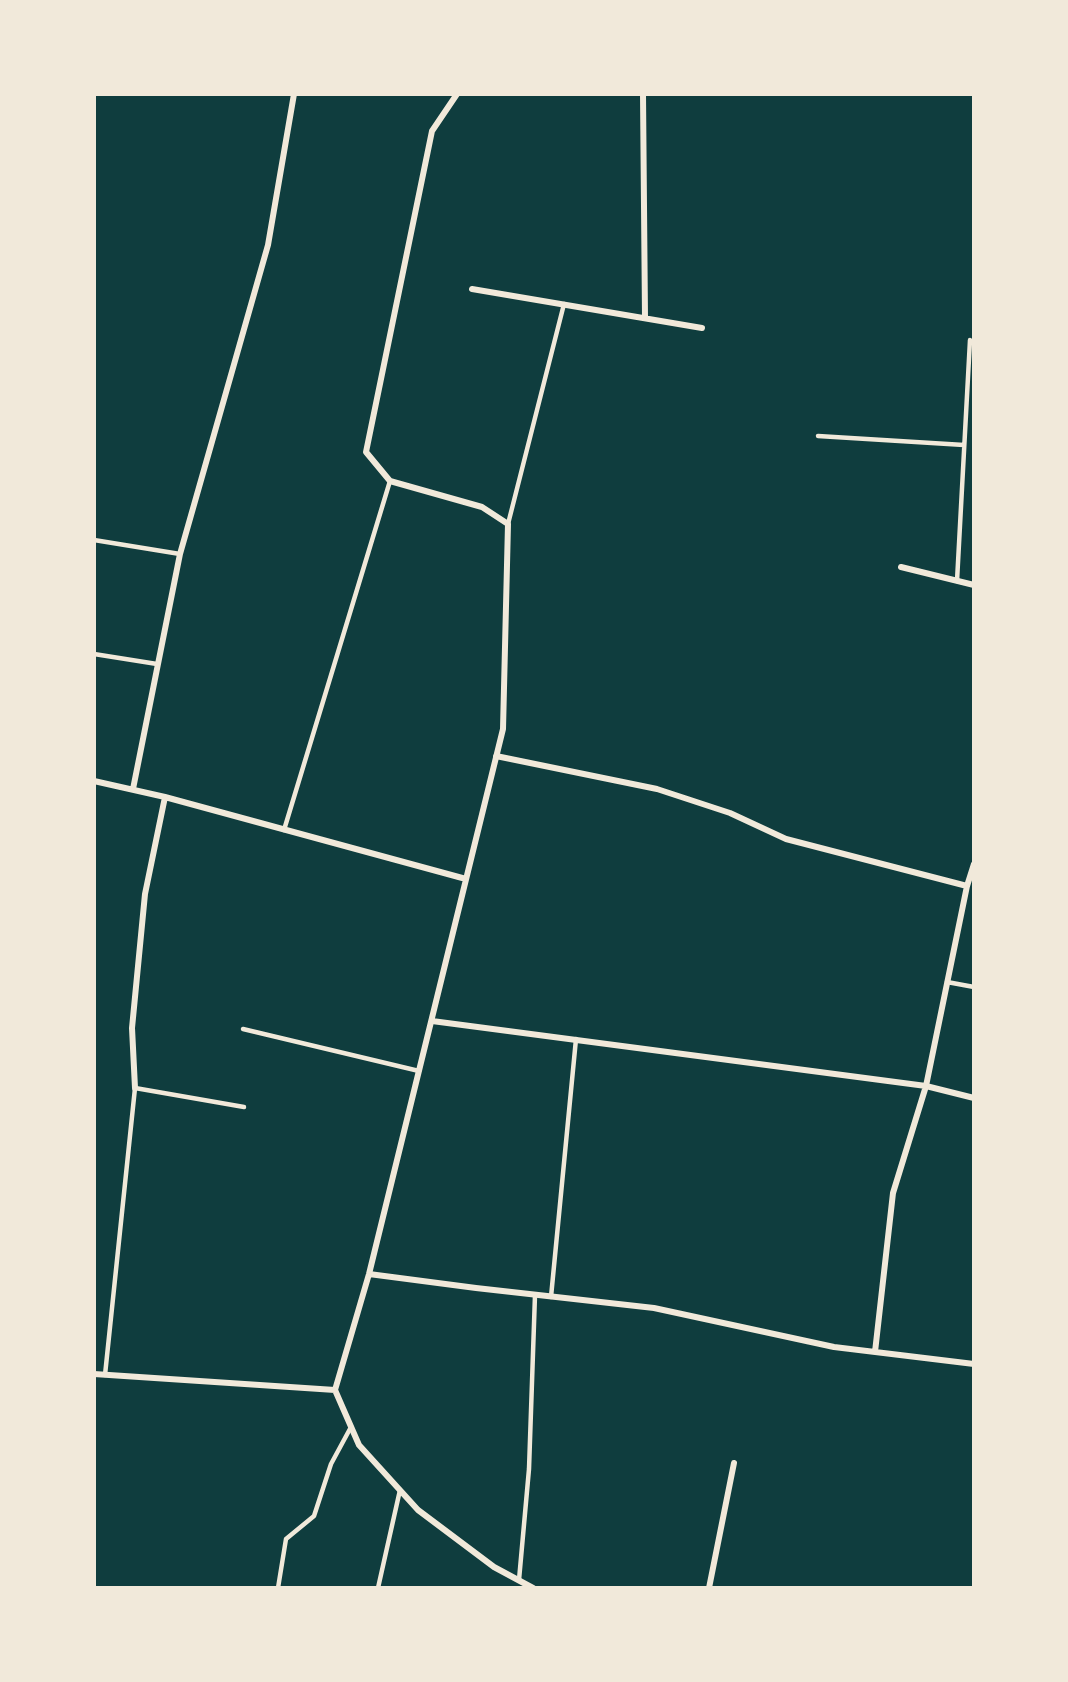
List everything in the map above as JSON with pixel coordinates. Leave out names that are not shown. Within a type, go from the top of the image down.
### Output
[{"type":"street","points":[[133,789],[180,554],[268,245],[294,94]]},
{"type":"street","points":[[457,94],[432,131],[366,452],[390,481],[482,507],[508,524],[503,729],[369,1274],[335,1390],[359,1445],[418,1510],[494,1567],[533,1587]]},
{"type":"street","points":[[644,94],[645,318]]},
{"type":"street","points":[[472,289],[702,328]]},
{"type":"street","points":[[901,567],[974,585]]},
{"type":"street","points":[[496,756],[657,789],[730,813],[786,839],[970,887]]},
{"type":"street","points":[[94,782],[165,797],[466,879]]},
{"type":"street","points":[[135,1088],[132,1028],[145,894],[165,797]]},
{"type":"street","points":[[874,1352],[893,1193],[926,1086],[974,864]]},
{"type":"street","points":[[432,1021],[926,1086],[974,1098]]},
{"type":"street","points":[[369,1274],[654,1308],[834,1347],[974,1364]]},
{"type":"street","points":[[94,1374],[335,1390]]},
{"type":"street","points":[[709,1587],[734,1464]]},
{"type":"lane","points":[[508,524],[564,304]]},
{"type":"lane","points":[[957,581],[970,340]]},
{"type":"lane","points":[[818,436],[964,445]]},
{"type":"lane","points":[[284,830],[390,481]]},
{"type":"lane","points":[[94,540],[180,554]]},
{"type":"lane","points":[[94,654],[157,664]]},
{"type":"lane","points":[[947,982],[974,987]]},
{"type":"lane","points":[[243,1029],[419,1071]]},
{"type":"lane","points":[[551,1297],[576,1040]]},
{"type":"lane","points":[[105,1375],[135,1088],[244,1107]]},
{"type":"lane","points":[[519,1580],[529,1469],[535,1295]]},
{"type":"lane","points":[[278,1587],[286,1539],[314,1516],[331,1464],[351,1427]]},
{"type":"lane","points":[[378,1587],[400,1490]]}]
